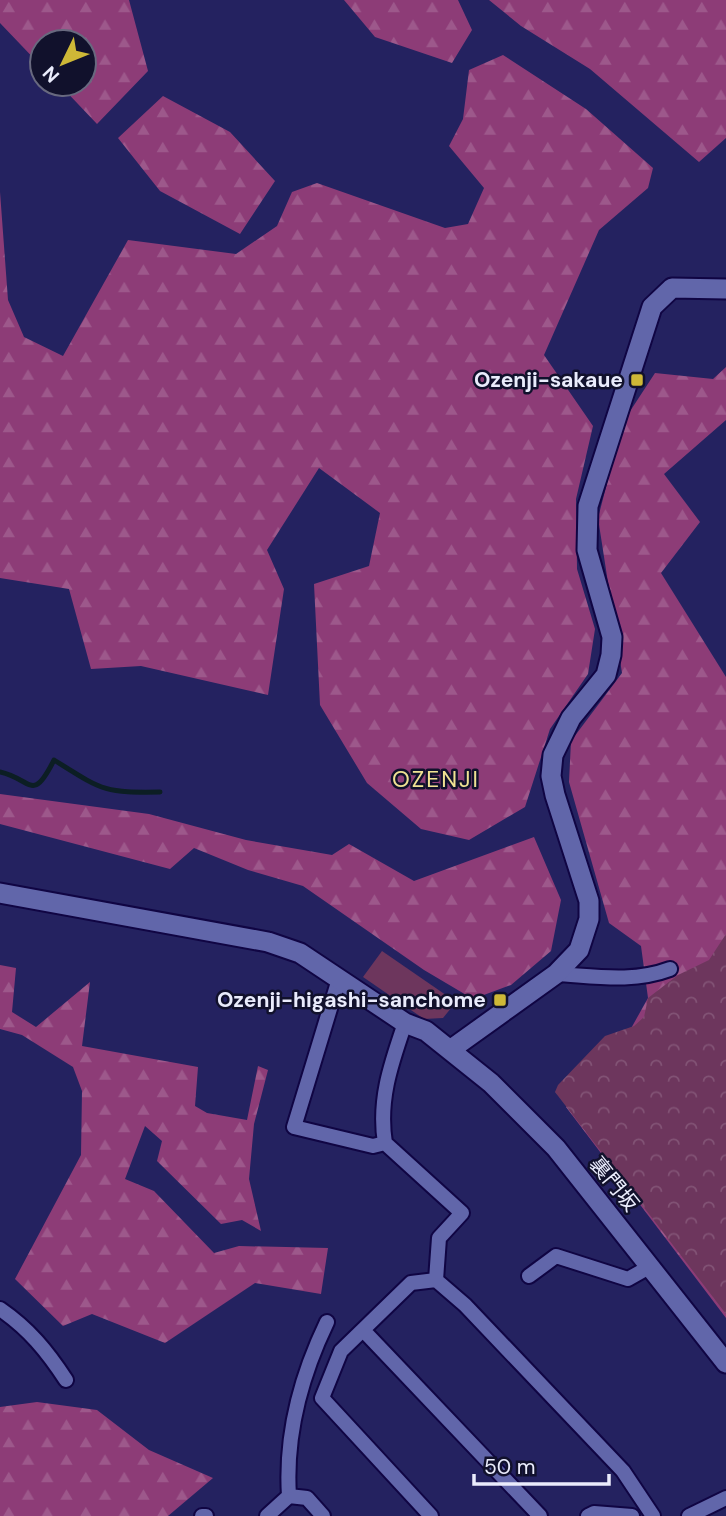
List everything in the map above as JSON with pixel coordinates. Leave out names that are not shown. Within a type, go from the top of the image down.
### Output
[{"type":"street","points":[[450,1050],[556,974],[579,950],[589,919],[589,901],[551,776],[553,755],[571,718],[606,675],[611,655],[612,637],[587,550],[586,529],[593,484],[652,307],[672,288],[726,289]]},
{"type":"street","name":"裏門坂","points":[[0,893],[268,942],[300,953],[405,1023],[426,1031],[523,1112],[651,1266],[726,1363]]},
{"type":"street","points":[[556,974],[620,978],[670,969]]},
{"type":"street","points":[[339,979],[294,1127],[363,1144],[385,1143]]},
{"type":"street","points":[[405,1023],[386,1076],[381,1122],[385,1143],[463,1213],[439,1238],[436,1280]]},
{"type":"street","points":[[529,1276],[556,1256],[628,1279],[651,1266]]},
{"type":"street","points":[[430,1516],[322,1398],[341,1351],[411,1283],[436,1280],[465,1305],[623,1471],[653,1516]]},
{"type":"street","points":[[0,1309],[23,1325],[44,1346],[66,1380]]},
{"type":"street","points":[[289,1496],[288,1445],[309,1360],[327,1322]]},
{"type":"street","points":[[363,1330],[540,1516]]},
{"type":"street","points":[[267,1516],[289,1496],[307,1498],[323,1516]]},
{"type":"street","points":[[689,1516],[726,1498]]},
{"type":"street","points":[[587,1516],[594,1513],[632,1516]]},
{"type":"green space","points":[[0,0],[129,0],[148,71],[97,124],[72,98],[98,98],[98,28],[28,28],[28,52],[0,23]]},
{"type":"green space","points":[[344,0],[458,0],[472,30],[452,63],[375,37]]},
{"type":"green space","points":[[489,0],[726,0],[726,138],[699,162],[590,69],[521,26]]},
{"type":"green space","points":[[503,55],[586,109],[653,168],[648,188],[599,230],[544,355],[593,426],[576,499],[577,569],[595,629],[588,674],[550,729],[525,807],[469,840],[421,829],[367,783],[320,705],[314,584],[369,566],[380,513],[319,468],[267,550],[284,589],[268,695],[141,666],[91,669],[69,589],[0,578],[0,192],[8,300],[24,337],[63,356],[128,240],[236,254],[277,226],[292,192],[317,183],[445,228],[468,224],[484,188],[449,146],[463,119],[469,70]]},
{"type":"green space","points":[[163,96],[230,132],[275,181],[240,234],[160,191],[118,138]]},
{"type":"green space","points":[[726,367],[726,420],[664,474],[700,522],[661,573],[726,677],[726,1318],[566,1107],[624,1041],[648,998],[641,946],[609,923],[569,782],[571,741],[622,673],[598,518],[623,422],[655,373],[713,379]]},
{"type":"green space","points":[[0,794],[149,814],[246,840],[332,855],[349,844],[414,881],[534,837],[561,900],[551,951],[511,985],[473,999],[424,970],[303,886],[248,870],[194,848],[170,869],[0,824]]},
{"type":"green space","points":[[726,934],[726,1314],[555,1092],[558,1085],[605,1036],[634,1026],[644,1017],[648,998],[678,975],[709,960]]},
{"type":"green space","points":[[382,951],[456,1002],[443,1018],[424,1019],[363,977]]},
{"type":"green space","points":[[0,965],[16,968],[12,1012],[36,1027],[90,982],[82,1046],[198,1067],[195,1106],[207,1113],[247,1120],[258,1066],[268,1070],[254,1124],[249,1179],[261,1231],[242,1220],[221,1224],[157,1161],[162,1141],[145,1126],[125,1179],[154,1191],[214,1253],[239,1246],[328,1248],[321,1294],[255,1283],[165,1343],[92,1314],[63,1326],[15,1279],[81,1155],[82,1091],[73,1067],[22,1035],[0,1029]]},
{"type":"green space","points":[[37,1402],[97,1410],[149,1450],[213,1478],[168,1516],[0,1516],[0,1407]]},
{"type":"waterway","points":[[0,772],[36,785],[54,760],[104,788],[126,792],[160,792]]},
{"type":"place","name":"Ozenji-sakaue","points":[[637,380]]},
{"type":"place","name":"Ozenji-higashi-sanchome","points":[[500,1000]]},
{"type":"district","name":"OZENJI","points":[[436,779]]}]
